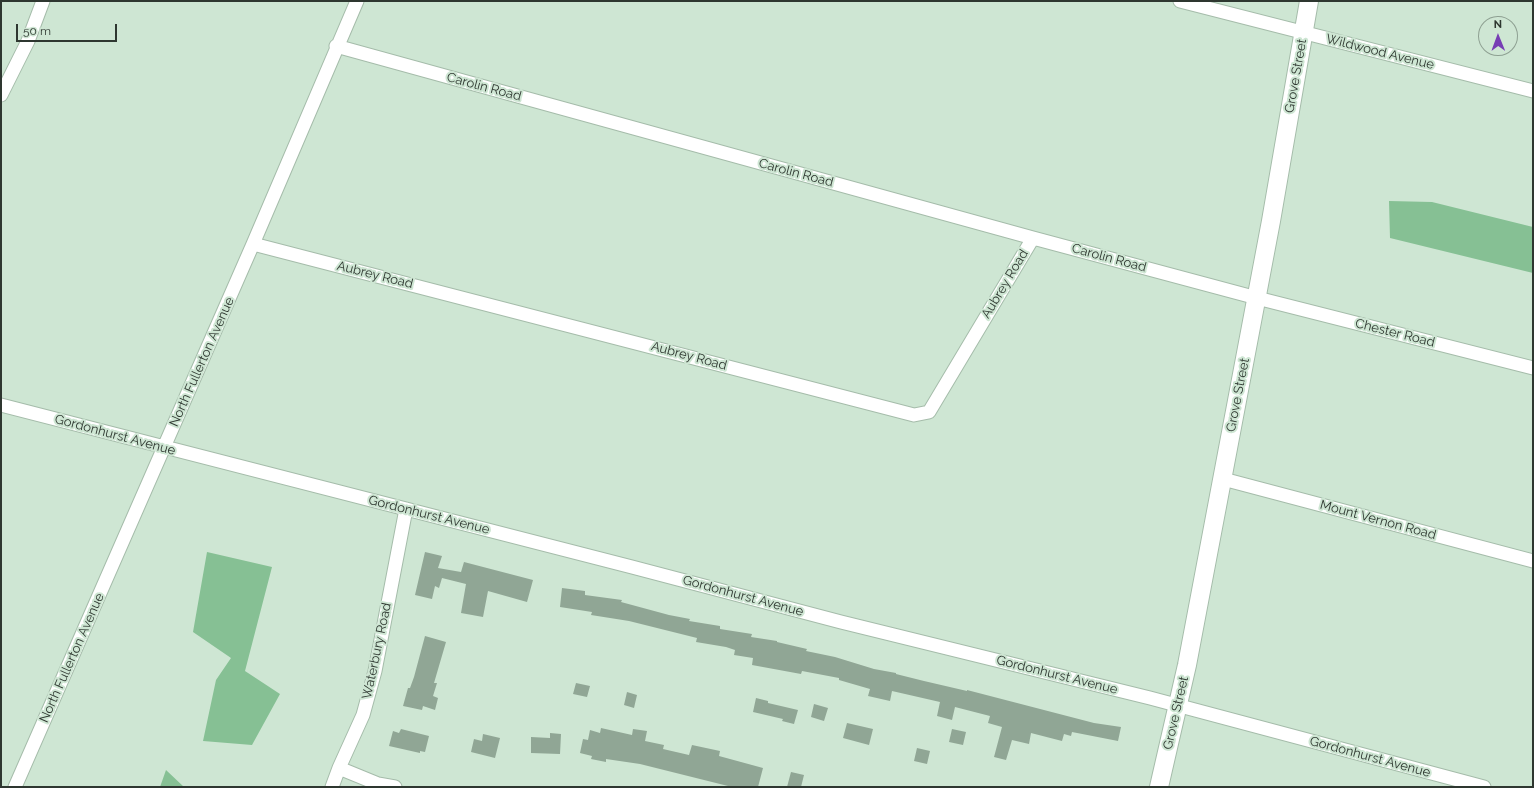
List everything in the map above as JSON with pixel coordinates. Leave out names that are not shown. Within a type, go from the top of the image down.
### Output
[{"type":"main road","name":"Grove Street","points":[[1159,787],[1187,665],[1256,298],[1309,1]]},
{"type":"street","points":[[1,95],[28,41],[43,1]]},
{"type":"street","name":"North Fullerton Avenue","points":[[15,787],[253,244],[356,1]]},
{"type":"street","name":"Wildwood Avenue","points":[[1180,1],[1533,91]]},
{"type":"street","name":"Carolin Road","points":[[336,46],[1256,298]]},
{"type":"street","name":"Aubrey Road","points":[[253,244],[914,415],[928,412],[1033,238]]},
{"type":"street","name":"Chester Road","points":[[1256,298],[1533,368]]},
{"type":"street","name":"Gordonhurst Avenue","points":[[1,405],[841,622],[1178,705],[1484,787]]},
{"type":"street","name":"Mount Vernon Road","points":[[1222,479],[1533,561]]},
{"type":"street","name":"Waterbury Road","points":[[332,787],[363,715],[375,671],[406,509]]},
{"type":"street","points":[[339,768],[378,784],[394,787]]},
{"type":"green space","points":[[1389,201],[1432,202],[1533,227],[1533,273],[1390,238]]},
{"type":"green space","points":[[207,552],[272,567],[245,671],[280,694],[252,745],[203,741],[216,680],[231,658],[193,632]]},
{"type":"green space","points":[[166,770],[184,787],[160,787]]},
{"type":"building","points":[[425,552],[442,556],[438,568],[461,572],[464,562],[533,580],[527,602],[488,591],[483,617],[461,613],[466,584],[442,578],[439,588],[435,586],[432,599],[415,595]]},
{"type":"building","points":[[562,588],[585,591],[585,595],[622,600],[621,602],[690,619],[689,621],[720,626],[720,629],[752,634],[751,637],[777,641],[807,649],[806,651],[835,657],[874,669],[967,690],[1094,723],[1121,727],[1118,741],[1072,732],[1071,736],[1064,734],[1062,741],[1031,733],[1029,744],[1012,740],[1006,760],[994,757],[1002,727],[988,723],[990,716],[955,707],[952,720],[937,716],[940,702],[892,691],[890,701],[868,696],[870,689],[839,680],[839,678],[802,671],[801,674],[752,665],[753,658],[734,655],[735,650],[726,647],[696,642],[697,638],[629,621],[591,615],[592,612],[560,607]]},
{"type":"building","points":[[425,636],[446,642],[434,683],[437,683],[433,696],[438,698],[435,710],[423,706],[422,710],[403,706],[408,688],[410,688],[414,677]]},
{"type":"building","points":[[576,683],[590,686],[587,697],[573,694]]},
{"type":"building","points":[[627,692],[637,695],[634,708],[624,705]]},
{"type":"building","points":[[756,698],[768,701],[768,703],[798,710],[794,724],[782,721],[783,719],[753,712]]},
{"type":"building","points":[[814,704],[828,708],[824,721],[811,717]]},
{"type":"building","points":[[847,723],[873,729],[869,745],[843,738]]},
{"type":"building","points":[[601,728],[632,735],[633,729],[647,731],[645,741],[664,745],[663,749],[689,755],[692,745],[720,751],[719,756],[763,768],[758,787],[732,787],[640,764],[606,759],[606,762],[591,759],[592,756],[580,753],[583,739],[588,740],[590,730],[600,733]]},
{"type":"building","points":[[401,729],[429,736],[425,752],[420,751],[420,753],[389,746],[393,731],[399,733]]},
{"type":"building","points":[[952,729],[966,732],[963,745],[949,742]]},
{"type":"building","points":[[550,733],[561,734],[560,754],[531,753],[531,737],[550,738]]},
{"type":"building","points":[[483,734],[500,738],[495,758],[471,752],[474,739],[482,741]]},
{"type":"building","points":[[917,748],[930,751],[927,764],[914,761]]},
{"type":"building","points":[[791,772],[804,775],[801,787],[787,787]]}]
